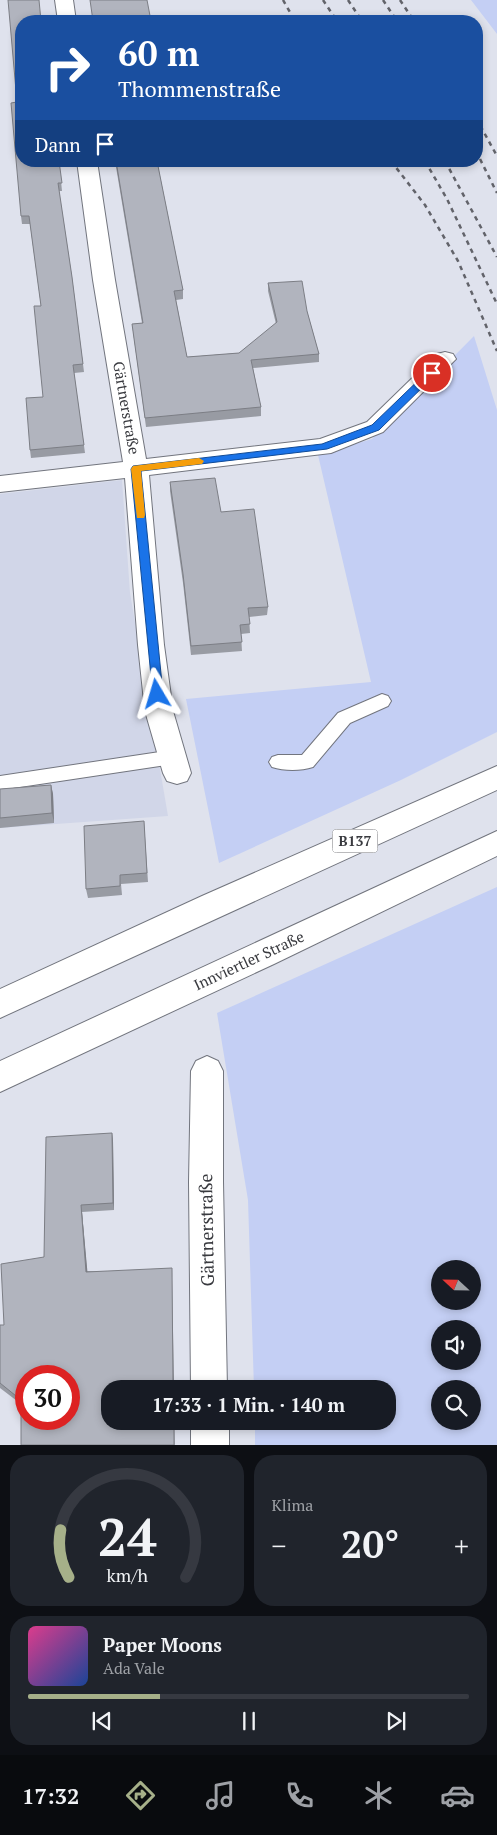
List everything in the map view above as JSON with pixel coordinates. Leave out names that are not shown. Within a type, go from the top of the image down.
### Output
[{"type":"street","points":[[64,0],[66,15]]},
{"type":"street","name":"Gärtnerstraße","points":[[88,167],[104,280],[136,469],[159,711],[175,765]]},
{"type":"street","points":[[0,484],[323,447],[375,427],[446,359]]},
{"type":"street","name":"B137","points":[[0,1004],[213,904],[497,777]]},
{"type":"street","name":"Innviertler Straße","points":[[0,1077],[263,955],[497,843]]},
{"type":"street","name":"Gärtnerstraße","points":[[207,1071],[206,1182],[209,1380]]},
{"type":"street","points":[[210,1430],[210,1445]]},
{"type":"lane","points":[[278,762],[307,762],[344,718],[382,701]]},
{"type":"lane","points":[[0,783],[175,765]]},
{"type":"shaded area","points":[[471,0],[497,0],[497,34],[483,15]]},
{"type":"shaded area","points":[[474,336],[497,410],[497,732],[401,780],[219,863],[186,699],[371,682],[318,455],[372,439]]},
{"type":"shaded area","points":[[122,480],[130,593],[168,816],[0,828],[0,494]]},
{"type":"shaded area","points":[[497,887],[497,1445],[255,1445],[255,1430],[396,1430],[396,1380],[254,1380],[248,1200],[217,1013]]},
{"type":"building","points":[[8,0],[39,0],[40,15],[15,15],[15,79]]},
{"type":"building","points":[[90,0],[147,0],[150,15],[92,15]]},
{"type":"building","points":[[15,102],[15,148],[11,103]]},
{"type":"building","points":[[17,167],[60,167],[62,183],[58,183],[83,364],[73,365],[84,445],[30,450],[26,398],[43,397],[34,306],[41,306],[29,216],[21,216]]},
{"type":"building","points":[[117,167],[158,167],[183,290],[174,291],[187,357],[239,353],[277,322],[268,283],[302,281],[307,311],[319,354],[251,360],[261,407],[145,418],[132,324],[143,323]]},
{"type":"building","points":[[215,478],[221,512],[254,509],[268,607],[248,608],[250,624],[240,625],[242,642],[191,646],[170,482]]},
{"type":"building","points":[[51,785],[52,813],[0,818],[0,789]]},
{"type":"building","points":[[144,821],[147,873],[120,875],[120,886],[86,889],[84,826]]},
{"type":"building","points":[[112,1133],[113,1203],[81,1205],[86,1272],[172,1268],[173,1380],[101,1380],[101,1430],[174,1430],[174,1445],[21,1445],[21,1430],[80,1430],[80,1365],[15,1365],[15,1395],[0,1383],[0,1325],[4,1325],[1,1264],[44,1257],[46,1137]]},
{"type":"railway","points":[[283,0],[292,15]]},
{"type":"railway","points":[[323,0],[333,15]]},
{"type":"railway","points":[[348,0],[358,15]]},
{"type":"railway","points":[[383,0],[393,15]]},
{"type":"railway","points":[[400,0],[410,15]]},
{"type":"railway","points":[[483,131],[497,156]]},
{"type":"railway","points":[[483,165],[497,193]]},
{"type":"railway","points":[[396,167],[425,205],[458,261],[497,351]]},
{"type":"railway","points":[[428,167],[447,199],[497,304]]},
{"type":"railway","points":[[448,167],[497,257]]},
{"type":"slow traffic","points":[[140,515],[136,469],[199,461]]},
{"type":"route","points":[[157,694],[136,469],[323,447],[375,427],[432,373]]}]
